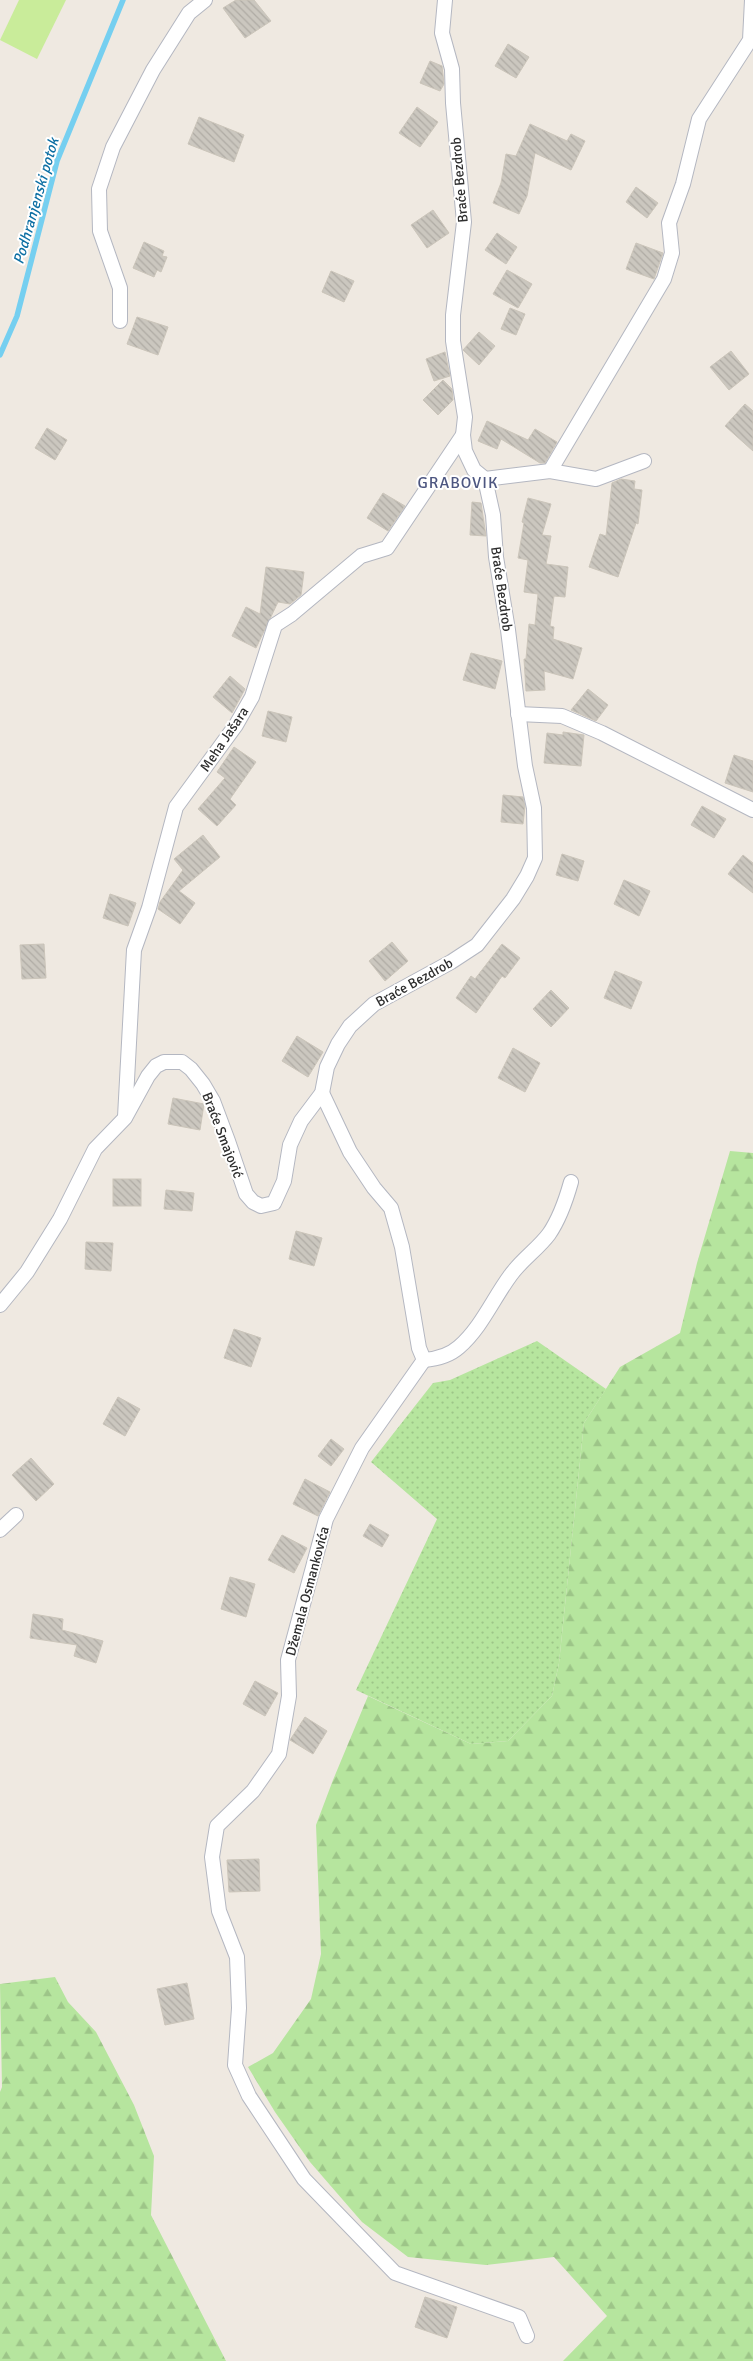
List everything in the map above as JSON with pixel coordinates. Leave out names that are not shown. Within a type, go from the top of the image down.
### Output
[{"type":"street","points":[[120,321],[120,288],[100,231],[98,189],[113,148],[153,70],[189,13],[206,0]]},
{"type":"street","name":"Braće Bezdrob","points":[[322,1093],[327,1066],[350,1026],[374,1004],[451,962],[477,945],[513,899],[535,858],[536,830],[534,808],[525,766],[496,557],[493,515],[486,479],[474,470],[465,451],[463,435],[465,417],[453,341],[452,315],[464,222],[452,103],[452,68],[442,33],[444,0]]},
{"type":"street","points":[[550,471],[664,279],[672,254],[669,223],[683,184],[699,119],[750,40],[752,0]]},
{"type":"street","name":"Meha Jašara","points":[[125,1118],[134,950],[149,908],[176,807],[236,725],[252,697],[275,625],[292,614],[361,556],[386,548],[463,435]]},
{"type":"street","points":[[486,479],[550,471],[596,479],[644,461]]},
{"type":"street","points":[[518,714],[562,716],[602,733],[753,810]]},
{"type":"street","name":"Braće Smajović","points":[[0,1305],[26,1272],[60,1219],[95,1148],[125,1118],[156,1066],[164,1062],[182,1062],[191,1069],[203,1084],[213,1101],[246,1194],[252,1202],[261,1206],[268,1206],[274,1203],[279,1196],[290,1145],[301,1121],[322,1093]]},
{"type":"street","points":[[322,1093],[350,1152],[374,1188],[391,1208],[402,1247],[419,1348],[424,1360],[438,1358],[457,1349],[473,1334],[512,1273],[548,1235],[563,1210],[571,1182]]},
{"type":"street","name":"Džemala Osmankovića","points":[[424,1360],[362,1448],[326,1519],[288,1660],[290,1696],[279,1754],[253,1791],[217,1826],[212,1858],[219,1911],[237,1957],[239,2008],[235,2065],[250,2096],[304,2179],[396,2273],[519,2316],[527,2336]]},
{"type":"street","points":[[0,1530],[16,1515]]},
{"type":"green space","points":[[19,0],[66,0],[37,59],[0,40]]},
{"type":"green space","points":[[730,1151],[753,1153],[753,2361],[563,2361],[607,2316],[554,2257],[486,2265],[408,2257],[362,2222],[310,2162],[275,2112],[248,2067],[273,2053],[311,1999],[321,1954],[316,1825],[368,1696],[471,1744],[508,1741],[552,1696],[559,1663],[584,1423],[620,1367],[680,1333],[697,1263]]},
{"type":"green space","points":[[537,1341],[606,1389],[584,1423],[559,1663],[552,1696],[508,1741],[471,1744],[356,1690],[437,1519],[371,1462],[433,1383],[450,1380]]},
{"type":"green space","points":[[55,1977],[68,2002],[96,2032],[134,2105],[154,2156],[151,2215],[226,2361],[0,2361],[0,2092],[2,2087],[0,1984]]},
{"type":"building","points":[[236,0],[254,0],[271,21],[245,38],[223,8]]},
{"type":"building","points":[[508,44],[529,57],[516,78],[495,66]]},
{"type":"building","points":[[430,61],[442,66],[444,84],[440,91],[420,83]]},
{"type":"building","points":[[417,107],[438,122],[420,147],[399,133]]},
{"type":"building","points":[[199,117],[244,135],[234,162],[188,144]]},
{"type":"building","points":[[530,124],[567,141],[571,134],[585,141],[571,170],[535,153],[527,196],[519,214],[493,203],[501,183],[506,154],[516,156]]},
{"type":"building","points":[[636,187],[658,203],[647,218],[626,202]]},
{"type":"building","points":[[433,210],[449,233],[427,248],[411,225]]},
{"type":"building","points":[[497,233],[517,247],[506,264],[485,250]]},
{"type":"building","points":[[144,242],[164,251],[162,256],[167,257],[161,272],[157,270],[154,277],[133,268]]},
{"type":"building","points":[[636,243],[663,253],[654,279],[626,269]]},
{"type":"building","points":[[507,270],[532,284],[518,308],[493,294]]},
{"type":"building","points":[[331,271],[354,281],[344,302],[322,292]]},
{"type":"building","points":[[510,308],[525,314],[516,335],[501,329]]},
{"type":"building","points":[[137,317],[168,327],[158,355],[127,344]]},
{"type":"building","points":[[479,332],[495,346],[479,365],[463,350]]},
{"type":"building","points":[[731,351],[749,374],[729,390],[710,367]]},
{"type":"building","points":[[445,352],[450,376],[434,381],[426,359]]},
{"type":"building","points":[[443,380],[452,389],[453,400],[438,415],[423,400]]},
{"type":"building","points":[[745,404],[753,411],[753,451],[725,426]]},
{"type":"building","points":[[487,421],[528,440],[535,429],[557,442],[545,463],[540,463],[501,439],[497,449],[478,441]]},
{"type":"building","points":[[47,428],[67,440],[55,460],[35,448]]},
{"type":"building","points":[[621,479],[635,481],[634,489],[642,490],[638,524],[636,523],[618,577],[589,567],[600,534],[606,536],[612,483]]},
{"type":"building","points":[[383,493],[405,506],[388,531],[367,518]]},
{"type":"building","points":[[528,498],[551,504],[542,535],[551,536],[546,564],[568,567],[565,597],[554,596],[550,626],[554,627],[553,639],[582,648],[573,679],[544,671],[545,690],[526,691],[524,659],[526,659],[529,624],[535,625],[538,594],[524,592],[528,560],[518,558],[524,523],[522,522]]},
{"type":"building","points":[[472,502],[481,503],[486,536],[470,535]]},
{"type":"building","points":[[266,567],[304,572],[301,595],[290,604],[278,602],[256,648],[232,636],[246,607],[260,614]]},
{"type":"building","points":[[471,653],[502,661],[495,689],[463,680]]},
{"type":"building","points":[[230,676],[245,689],[232,713],[213,697]]},
{"type":"building","points":[[588,689],[608,705],[596,721],[571,710]]},
{"type":"building","points":[[268,711],[292,717],[286,742],[262,736]]},
{"type":"building","points":[[563,732],[584,735],[581,766],[544,763],[547,733],[563,735]]},
{"type":"building","points":[[234,747],[256,762],[230,799],[236,805],[217,826],[198,809],[225,778],[217,772]]},
{"type":"building","points":[[734,755],[753,761],[753,792],[725,783]]},
{"type":"building","points":[[503,795],[523,797],[525,806],[523,824],[501,822]]},
{"type":"building","points":[[702,806],[726,819],[714,838],[691,825]]},
{"type":"building","points":[[203,835],[220,857],[179,891],[195,903],[180,924],[158,909],[160,902],[183,870],[174,859]]},
{"type":"building","points":[[562,854],[584,861],[578,881],[556,875]]},
{"type":"building","points":[[743,855],[753,863],[753,893],[728,874]]},
{"type":"building","points":[[624,880],[650,891],[639,916],[614,904]]},
{"type":"building","points":[[110,894],[136,903],[128,926],[103,918]]},
{"type":"building","points":[[392,942],[408,961],[385,981],[369,961]]},
{"type":"building","points":[[44,944],[46,978],[22,979],[20,945]]},
{"type":"building","points":[[502,944],[520,958],[505,978],[502,976],[476,1013],[456,998],[471,976],[475,979]]},
{"type":"building","points":[[615,971],[642,982],[631,1009],[604,998]]},
{"type":"building","points":[[551,990],[569,1008],[551,1027],[533,1009]]},
{"type":"building","points":[[297,1036],[323,1052],[308,1077],[282,1061]]},
{"type":"building","points":[[513,1048],[540,1063],[525,1092],[498,1078]]},
{"type":"building","points":[[173,1098],[204,1104],[200,1130],[168,1124]]},
{"type":"building","points":[[113,1179],[141,1179],[141,1206],[113,1206]]},
{"type":"building","points":[[166,1190],[194,1193],[192,1211],[164,1209]]},
{"type":"building","points":[[296,1231],[322,1238],[314,1266],[289,1259]]},
{"type":"building","points":[[86,1242],[113,1243],[111,1271],[85,1269]]},
{"type":"building","points":[[234,1329],[261,1338],[251,1367],[224,1358]]},
{"type":"building","points":[[118,1397],[140,1409],[125,1436],[103,1424]]},
{"type":"building","points":[[331,1439],[344,1449],[331,1466],[318,1456]]},
{"type":"building","points":[[31,1458],[54,1484],[36,1501],[12,1475]]},
{"type":"building","points":[[305,1479],[330,1492],[318,1516],[293,1504]]},
{"type":"building","points":[[370,1524],[389,1535],[382,1547],[363,1536]]},
{"type":"building","points":[[282,1535],[307,1548],[294,1573],[268,1560]]},
{"type":"building","points":[[230,1577],[255,1584],[246,1617],[221,1609]]},
{"type":"building","points":[[33,1614],[63,1619],[62,1630],[103,1641],[96,1663],[74,1656],[77,1645],[30,1638]]},
{"type":"building","points":[[255,1681],[278,1693],[265,1716],[243,1704]]},
{"type":"building","points":[[305,1717],[327,1731],[313,1754],[290,1740]]},
{"type":"building","points":[[259,1859],[260,1891],[229,1892],[227,1860]]},
{"type":"building","points":[[187,1983],[194,2019],[165,2025],[157,1989]]},
{"type":"building","points":[[425,2297],[457,2307],[447,2338],[415,2327]]},
{"type":"waterway","name":"Podhranjenski potok","points":[[0,355],[17,316],[57,161],[123,0]]},
{"type":"district","name":"GRABOVIK","points":[[458,482]]}]
